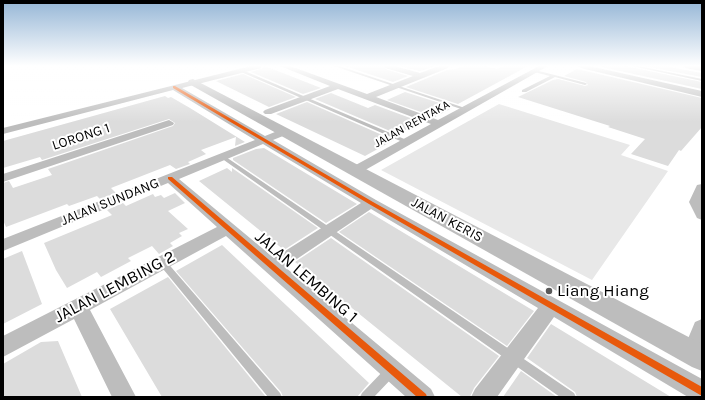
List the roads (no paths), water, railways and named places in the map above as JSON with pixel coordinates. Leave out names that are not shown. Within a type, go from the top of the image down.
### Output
[{"type":"street","points":[[3,131],[183,85]]},
{"type":"street","name":"JALAN KERIS","points":[[198,85],[698,355]]},
{"type":"street","points":[[334,85],[439,124]]},
{"type":"street","points":[[368,97],[399,85]]},
{"type":"street","name":"JALAN RENTAKA","points":[[356,170],[510,85]]},
{"type":"street","points":[[662,85],[702,94]]},
{"type":"street","points":[[268,112],[338,86]]},
{"type":"street","points":[[174,87],[371,203],[702,392]]},
{"type":"street","name":"LORONG 1","points":[[3,178],[169,123]]},
{"type":"street","name":"JALAN SUNDANG","points":[[3,245],[284,132]]},
{"type":"street","name":"JALAN LEMBING 1","points":[[170,178],[423,397]]},
{"type":"street","points":[[702,188],[696,198],[695,204],[702,215]]},
{"type":"street","points":[[273,267],[371,203]]},
{"type":"street","name":"JALAN LEMBING 2","points":[[3,347],[228,228]]},
{"type":"street","points":[[483,397],[512,356],[552,305]]},
{"type":"street","points":[[78,307],[124,397]]},
{"type":"street","points":[[698,355],[702,327]]},
{"type":"lane","points":[[274,85],[407,142]]},
{"type":"lane","points":[[392,85],[466,109]]},
{"type":"lane","points":[[524,91],[537,85]]},
{"type":"lane","points":[[223,157],[570,397]]},
{"type":"lane","points":[[162,262],[276,397]]},
{"type":"lane","points":[[366,397],[392,370]]},
{"type":"place","name":"Liang Hiang","points":[[549,291]]}]
